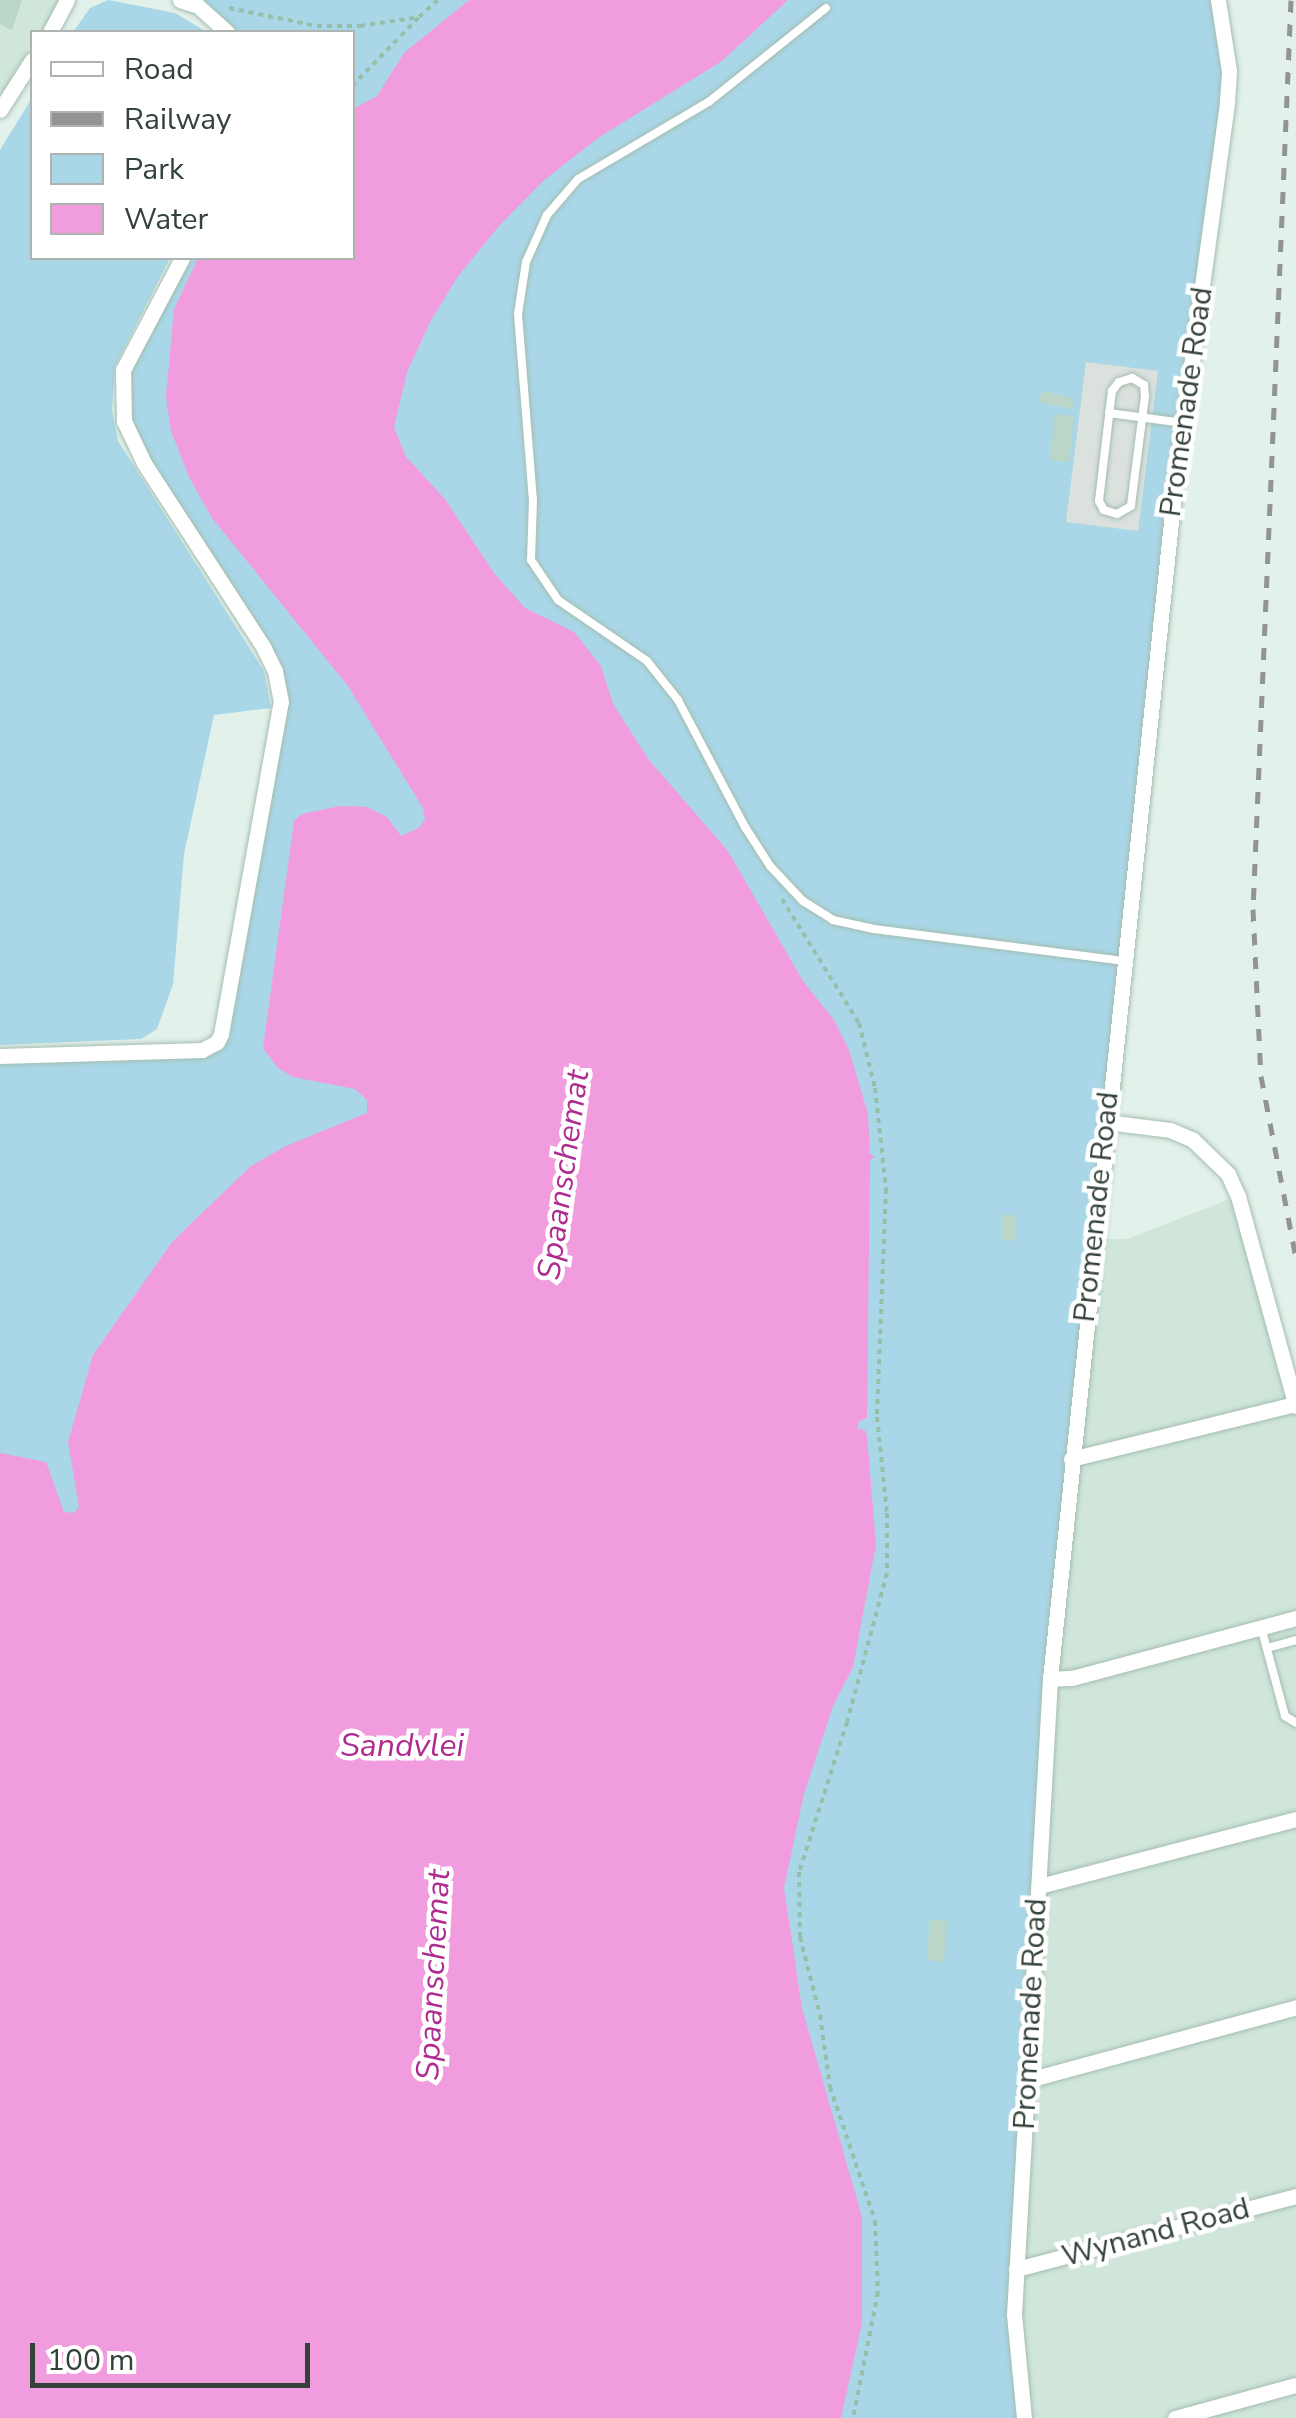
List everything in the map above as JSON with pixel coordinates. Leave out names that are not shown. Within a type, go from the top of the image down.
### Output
[{"type":"street","points":[[51,30],[68,0]]},
{"type":"street","points":[[180,0],[198,6],[225,30]]},
{"type":"street","name":"Promenade Road","points":[[1024,2418],[1015,2348],[1016,2269],[1050,1680],[1123,961],[1183,423],[1227,101],[1229,71],[1218,0]]},
{"type":"street","points":[[0,110],[30,63]]},
{"type":"street","points":[[0,1056],[202,1050],[217,1042],[222,1034],[281,702],[275,672],[264,648],[144,463],[124,421],[123,370],[181,260]]},
{"type":"street","points":[[1071,1459],[1296,1405],[1238,1196],[1228,1174],[1193,1140],[1170,1130],[1106,1122]]},
{"type":"street","points":[[1050,1680],[1072,1678],[1296,1618]]},
{"type":"street","points":[[1039,1886],[1296,1820]]},
{"type":"street","points":[[1028,2080],[1296,2007]]},
{"type":"street","name":"Wynand Road","points":[[1016,2269],[1296,2196]]},
{"type":"street","points":[[1175,2418],[1296,2385]]},
{"type":"lane","points":[[826,8],[710,101],[578,179],[546,215],[526,262],[518,314],[533,500],[532,560],[558,600],[647,661],[678,700],[745,827],[770,866],[803,901],[832,920],[874,929],[1123,961]]},
{"type":"lane","points":[[1132,378],[1145,389],[1142,418],[1131,506],[1117,514],[1104,510],[1099,501],[1114,386],[1132,378]]},
{"type":"lane","points":[[1109,413],[1183,423]]},
{"type":"lane","points":[[1262,1627],[1285,1716],[1296,1723]]},
{"type":"lane","points":[[1267,1648],[1296,1640]]},
{"type":"path","points":[[355,83],[438,0]]},
{"type":"path","points":[[229,8],[316,26],[360,26],[419,17]]},
{"type":"path","points":[[780,894],[859,1024],[875,1088],[886,1189],[877,1416],[888,1513],[887,1572],[847,1722],[800,1872],[800,1937],[820,2015],[830,2087],[875,2221],[878,2292],[853,2418]]},
{"type":"shaded area","points":[[0,0],[67,0],[51,30],[30,30],[30,63],[0,110]]},
{"type":"shaded area","points":[[1086,362],[1158,371],[1138,531],[1066,522]]},
{"type":"shaded area","points":[[1238,1196],[1296,1406],[1296,2418],[1024,2418],[1017,2369],[1050,1679],[1094,1239],[1127,1239]]},
{"type":"green space","points":[[108,0],[175,13],[204,30],[74,30],[90,8]]},
{"type":"green space","points":[[180,0],[1218,0],[1225,33],[1211,227],[1071,1459],[1016,2269],[1024,2418],[0,2418],[0,1058],[209,1056],[227,1038],[278,676],[133,444],[123,384],[188,260],[355,260],[355,30],[224,30]]},
{"type":"green space","points":[[30,101],[30,260],[169,260],[115,366],[112,411],[118,441],[264,671],[271,708],[214,715],[184,854],[173,984],[157,1029],[141,1039],[0,1045],[0,150]]},
{"type":"water","name":"Sandvlei","points":[[469,0],[788,0],[722,61],[598,138],[543,181],[499,226],[459,275],[431,320],[407,372],[394,427],[406,457],[445,499],[494,573],[525,608],[574,632],[601,666],[613,704],[649,760],[728,851],[803,981],[834,1020],[849,1050],[868,1114],[870,1154],[875,1157],[870,1160],[867,1418],[859,1421],[857,1429],[865,1430],[867,1436],[876,1545],[853,1667],[833,1706],[804,1794],[784,1888],[802,2008],[862,2217],[862,2323],[841,2418],[0,2418],[0,1453],[46,1462],[64,1512],[74,1513],[79,1507],[68,1442],[93,1355],[172,1242],[251,1166],[286,1146],[367,1113],[367,1100],[355,1089],[293,1077],[277,1067],[263,1048],[294,821],[302,814],[340,806],[367,807],[387,817],[401,836],[419,828],[425,819],[423,808],[348,686],[212,518],[189,477],[171,431],[166,397],[174,309],[197,260],[355,260],[355,108],[377,96],[404,53]]},
{"type":"building","points":[[0,0],[22,0],[12,30],[0,24]]},
{"type":"building","points":[[1042,391],[1074,398],[1072,409],[1039,402]]},
{"type":"building","points":[[1055,414],[1074,416],[1069,462],[1050,460]]},
{"type":"building","points":[[1001,1215],[1016,1215],[1016,1241],[1001,1240]]},
{"type":"building","points":[[930,1920],[947,1921],[944,1962],[927,1960]]},
{"type":"railway","points":[[1291,0],[1253,909],[1261,1076],[1296,1257]]},
{"type":"water label","name":"Spaanschemat","points":[[564,1175]]},
{"type":"water label","name":"Spaanschemat","points":[[434,1975]]}]
